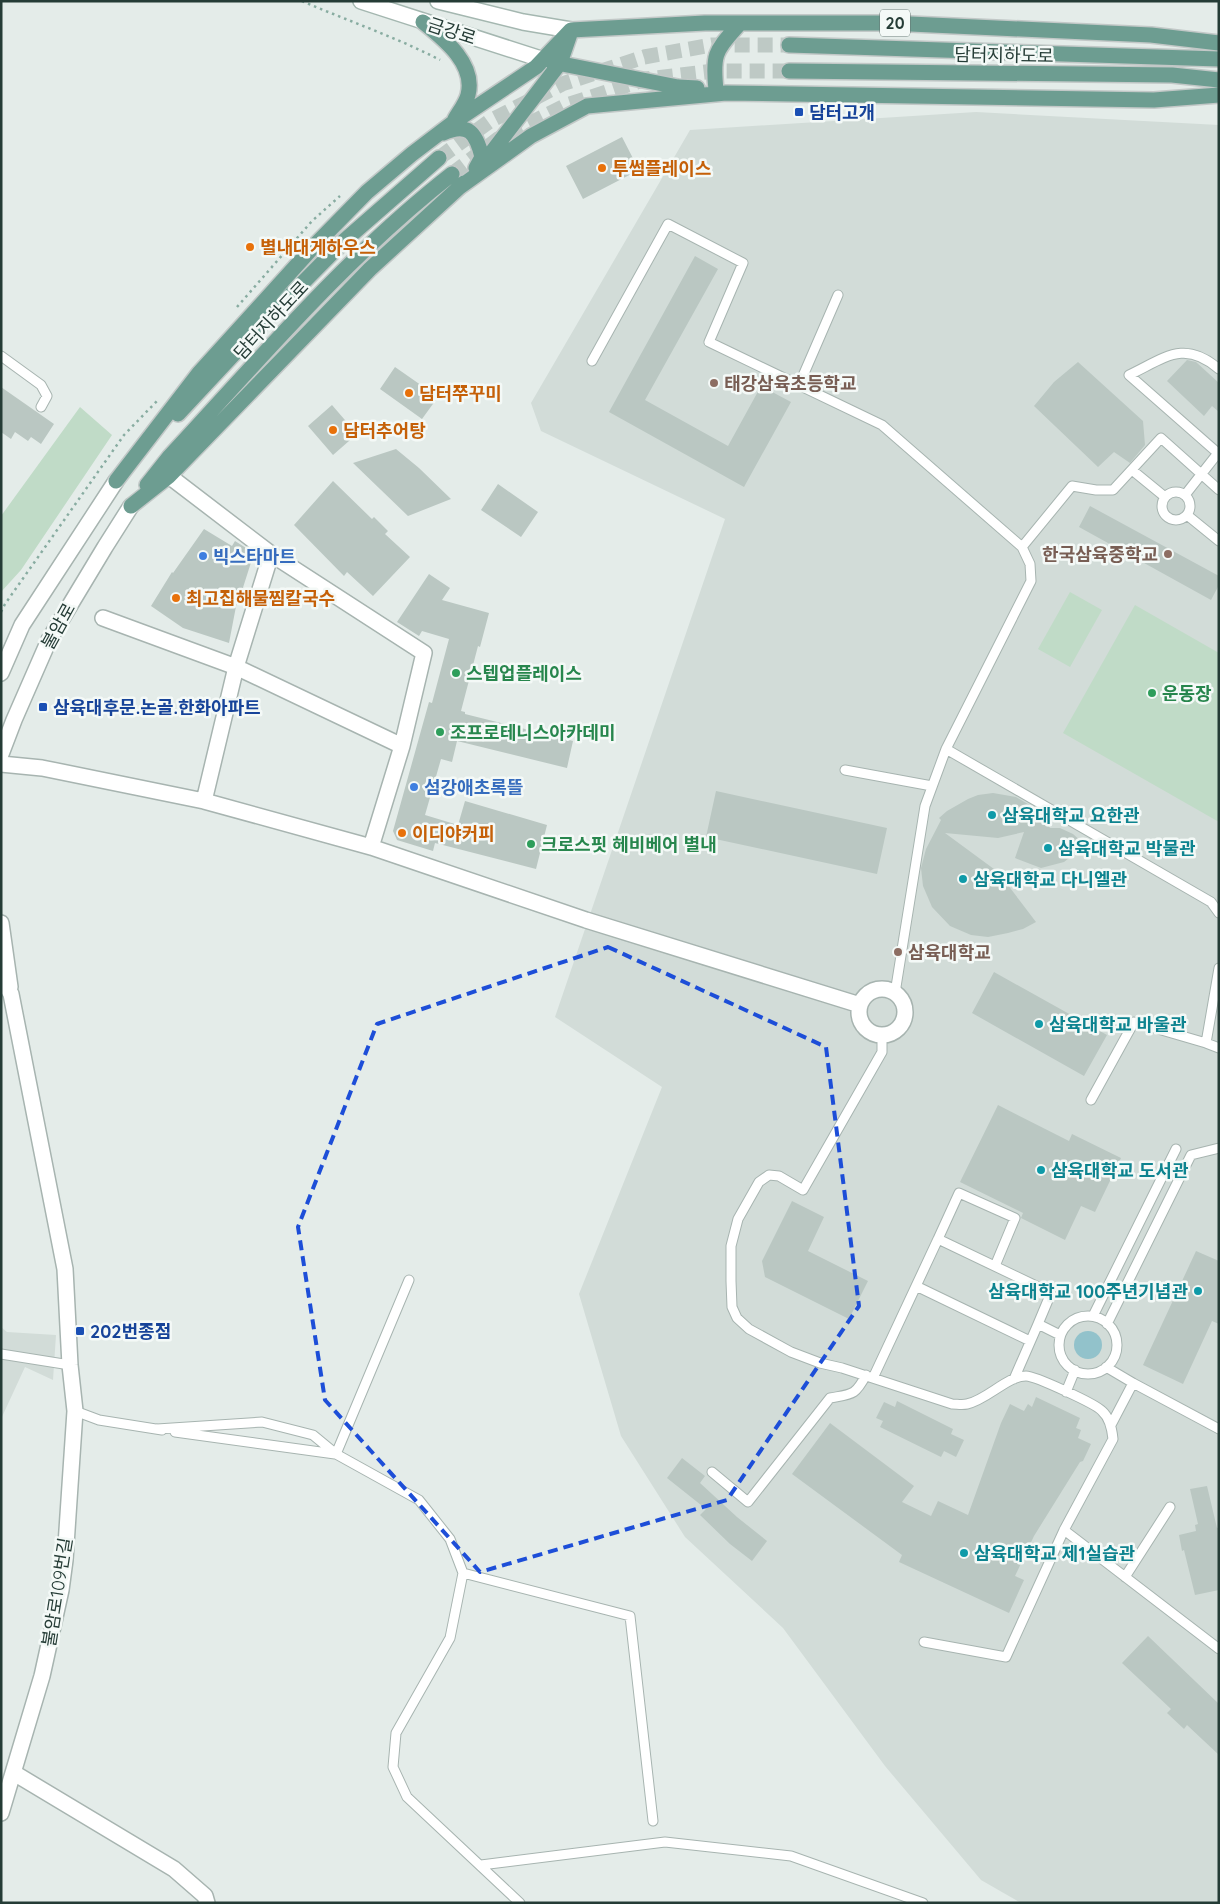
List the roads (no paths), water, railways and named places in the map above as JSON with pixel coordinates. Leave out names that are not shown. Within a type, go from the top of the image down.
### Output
[{"type":"main road","points":[[423,22],[449,43],[469,76],[468,95],[454,122]]},
{"type":"main road","points":[[721,92],[714,66],[718,49],[740,23]]},
{"type":"main road","name":"20","points":[[571,30],[740,23],[889,23],[1151,35],[1219,43]]},
{"type":"main road","points":[[116,481],[199,373],[270,294],[367,192],[430,139],[518,80],[544,60],[571,30]]},
{"type":"main road","points":[[131,506],[169,476],[218,428],[370,269],[473,175],[560,63],[571,30]]},
{"type":"main road","name":"담터지하도로","points":[[790,45],[1219,59]]},
{"type":"main road","points":[[544,60],[678,87],[721,92],[1154,100],[1219,95]]},
{"type":"main road","name":"담터지하도로","points":[[790,71],[1172,76],[1219,80]]},
{"type":"main road","points":[[457,189],[530,136],[587,106],[721,92]]},
{"type":"main road","points":[[430,139],[456,128],[466,129],[477,139],[482,157],[474,171],[457,189]]},
{"type":"main road","name":"담터지하도로","points":[[116,481],[258,328],[344,241],[439,158]]},
{"type":"main road","name":"담터지하도로","points":[[131,506],[170,456],[352,262],[412,206],[452,174]]},
{"type":"street","name":"금강로","points":[[362,1],[544,60]]},
{"type":"street","name":"금강로","points":[[438,1],[523,22],[571,30]]},
{"type":"street","points":[[169,476],[271,554],[424,653],[402,746],[371,847]]},
{"type":"street","name":"불암로","points":[[1,673],[22,625],[116,481]]},
{"type":"street","name":"불암로","points":[[1,754],[49,640],[104,547],[131,506]]},
{"type":"street","points":[[204,801],[236,667],[271,554]]},
{"type":"street","points":[[104,618],[236,667],[402,746]]},
{"type":"street","points":[[1,764],[42,768],[204,801],[371,847],[586,920],[860,1005]]},
{"type":"street","points":[[1,924],[6,989]]},
{"type":"street","points":[[1,976],[6,989]]},
{"type":"street","name":"불암로109번길","points":[[1,1813],[42,1676],[61,1590],[66,1560],[75,1410],[70,1365],[65,1269],[6,989]]},
{"type":"street","points":[[875,990],[889,990],[895,993],[904,1005],[904,1019],[895,1030],[882,1034],[869,1030],[864,1025],[859,1012],[860,1005],[868,993],[875,990]]},
{"type":"street","points":[[14,1773],[174,1869],[205,1896],[208,1903]]},
{"type":"lane","points":[[592,361],[668,224],[743,263],[709,342],[882,425],[1022,547],[1030,564],[1031,581],[946,749],[925,806],[895,993]]},
{"type":"lane","points":[[799,385],[838,295]]},
{"type":"lane","points":[[1185,495],[1218,454],[1129,375],[1177,353],[1193,353],[1208,360],[1219,370]]},
{"type":"lane","points":[[1,356],[41,385],[47,396],[41,407]]},
{"type":"lane","points":[[1022,547],[1072,486],[1096,490],[1113,490],[1161,438],[1219,490]]},
{"type":"lane","points":[[1132,470],[1165,497]]},
{"type":"lane","points":[[1175,492],[1185,495],[1190,504],[1187,515],[1177,520],[1167,517],[1162,507],[1165,497],[1175,492]]},
{"type":"lane","points":[[1187,515],[1219,541]]},
{"type":"lane","points":[[946,749],[1211,902],[1219,913]]},
{"type":"lane","points":[[844,770],[932,786]]},
{"type":"lane","points":[[1206,1043],[1219,968]]},
{"type":"lane","points":[[1091,1100],[1134,1022],[1219,1048]]},
{"type":"lane","points":[[882,1034],[882,1052],[802,1190],[779,1176],[769,1176],[759,1182],[738,1220],[731,1246],[732,1308],[737,1318],[749,1329],[791,1352],[820,1363],[952,1404],[967,1404],[983,1398],[1014,1379],[1026,1376],[1038,1379],[1102,1410],[1111,1425],[1113,1439],[1064,1530],[1006,1658],[924,1642]]},
{"type":"lane","points":[[1107,1324],[1191,1155],[1219,1148]]},
{"type":"lane","points":[[1093,1316],[1176,1149]]},
{"type":"lane","points":[[712,1472],[748,1502],[830,1398],[852,1394],[859,1389],[869,1377],[916,1286],[959,1193],[1015,1218],[995,1266]]},
{"type":"lane","points":[[938,1239],[1051,1293],[1014,1379]]},
{"type":"lane","points":[[336,1454],[409,1280]]},
{"type":"lane","points":[[916,1286],[1030,1342]]},
{"type":"lane","points":[[1093,1316],[1107,1324],[1116,1338],[1116,1346],[1111,1361],[1106,1367],[1090,1373],[1075,1370],[1063,1359],[1059,1343],[1060,1335],[1064,1328],[1077,1318],[1093,1316]]},
{"type":"lane","points":[[1038,1324],[1060,1335]]},
{"type":"lane","points":[[1,1354],[70,1365]]},
{"type":"lane","points":[[1106,1367],[1133,1384],[1219,1428]]},
{"type":"lane","points":[[1066,1392],[1075,1370]]},
{"type":"lane","points":[[1111,1425],[1133,1384]]},
{"type":"lane","points":[[75,1410],[99,1420],[336,1454]]},
{"type":"lane","points":[[158,1429],[262,1422],[314,1435],[336,1454],[419,1500],[450,1539],[463,1573],[450,1638],[396,1733],[393,1767],[407,1797],[520,1903]]},
{"type":"lane","points":[[1125,1576],[1170,1507]]},
{"type":"lane","points":[[1064,1530],[1219,1649]]},
{"type":"lane","points":[[463,1573],[630,1616],[653,1821]]},
{"type":"lane","points":[[481,1865],[665,1842],[791,1856],[923,1903]]},
{"type":"water","points":[[1088,1331],[1098,1335],[1102,1345],[1098,1355],[1088,1359],[1078,1355],[1074,1345],[1078,1335]]},
{"type":"tunnel","points":[[439,158],[490,121],[562,84],[644,57],[712,45],[789,45]]},
{"type":"tunnel","points":[[452,174],[498,139],[567,105],[646,79],[714,71],[789,71]]},
{"type":"place","name":"담터고개","points":[[799,112]]},
{"type":"place","name":"투썸플레이스","points":[[602,168]]},
{"type":"place","name":"별내대게하우스","points":[[250,247]]},
{"type":"place","name":"태강삼육초등학교","points":[[714,383]]},
{"type":"place","name":"담터쭈꾸미","points":[[409,393]]},
{"type":"place","name":"담터추어탕","points":[[333,430]]},
{"type":"place","name":"한국삼육중학교","points":[[1168,554]]},
{"type":"place","name":"빅스타마트","points":[[203,556]]},
{"type":"place","name":"최고집해물찜칼국수","points":[[176,598]]},
{"type":"place","name":"스텝업플레이스","points":[[456,673]]},
{"type":"place","name":"운동장","points":[[1152,693]]},
{"type":"place","name":"삼육대후문.논골.한화아파트","points":[[43,707]]},
{"type":"place","name":"조프로테니스아카데미","points":[[440,732]]},
{"type":"place","name":"섬강애초록뜰","points":[[414,787]]},
{"type":"place","name":"삼육대학교 요한관","points":[[992,815]]},
{"type":"place","name":"이디야커피","points":[[402,833]]},
{"type":"place","name":"크로스핏 헤비베어 별내","points":[[531,844]]},
{"type":"place","name":"삼육대학교 박물관","points":[[1048,848]]},
{"type":"place","name":"삼육대학교 다니엘관","points":[[963,879]]},
{"type":"place","name":"삼육대학교","points":[[898,952]]},
{"type":"place","name":"삼육대학교 바울관","points":[[1039,1024]]},
{"type":"place","name":"삼육대학교 도서관","points":[[1041,1170]]},
{"type":"place","name":"삼육대학교 100주년기념관","points":[[1198,1291]]},
{"type":"place","name":"202번종점","points":[[80,1331]]},
{"type":"place","name":"삼육대학교 제1실습관","points":[[964,1553]]}]
